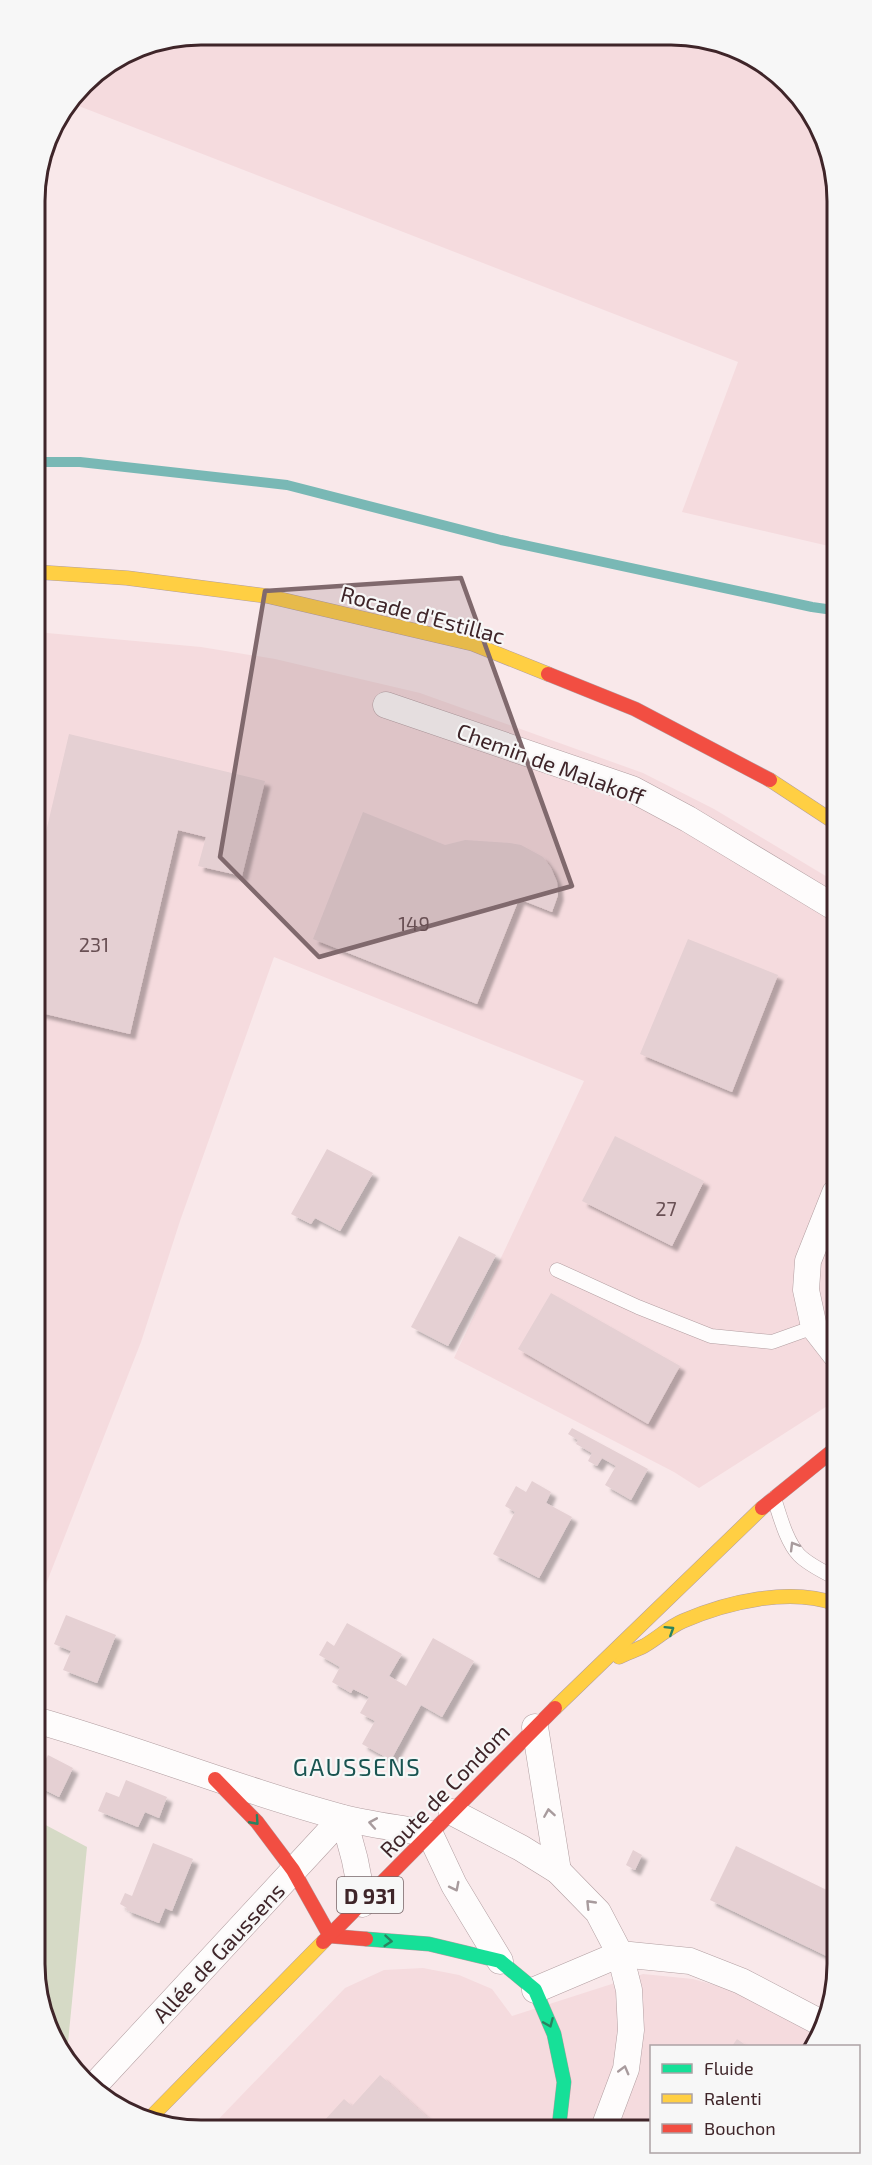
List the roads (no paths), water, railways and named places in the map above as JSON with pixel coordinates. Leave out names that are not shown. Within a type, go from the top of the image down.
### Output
[{"type":"main road","name":"Rocade d'Estillac","points":[[45,573],[127,578],[267,596],[473,644],[635,709],[759,773],[827,817]]},
{"type":"main road","name":"Route de Condom","points":[[156,2113],[535,1727],[591,1673],[620,1650],[773,1497],[827,1455]]},
{"type":"main road","points":[[620,1650],[644,1646],[681,1622],[725,1605],[780,1596],[827,1601]]},
{"type":"main road","points":[[215,1779],[257,1822],[294,1870],[330,1936],[429,1944],[500,1961],[536,1990],[554,2034],[564,2082],[560,2120]]},
{"type":"street","name":"Chemin de Malakoff","points":[[386,705],[632,789],[688,819],[827,903]]},
{"type":"street","points":[[827,1216],[808,1261],[806,1290],[814,1327],[827,1344]]},
{"type":"street","points":[[45,1723],[342,1818],[430,1834],[454,1885],[500,1961]]},
{"type":"street","points":[[535,1727],[558,1871]]},
{"type":"street","points":[[452,1812],[521,1848],[558,1871],[598,1912],[620,1954],[629,1990],[631,2030],[626,2069],[608,2120]]},
{"type":"street","points":[[342,1818],[359,1874],[362,1904]]},
{"type":"street","name":"Allée de Gaussens","points":[[99,2081],[342,1818]]},
{"type":"street","points":[[536,1990],[620,1954],[690,1961],[741,1981],[816,2020]]},
{"type":"lane","points":[[556,1270],[638,1307],[711,1336],[772,1342],[814,1327]]},
{"type":"lane","points":[[773,1497],[788,1537],[799,1555],[827,1574]]},
{"type":"waterway","points":[[45,462],[80,462],[287,485],[501,540],[827,609]]},
{"type":"district","name":"GAUSSENS","points":[[357,1766]]}]
